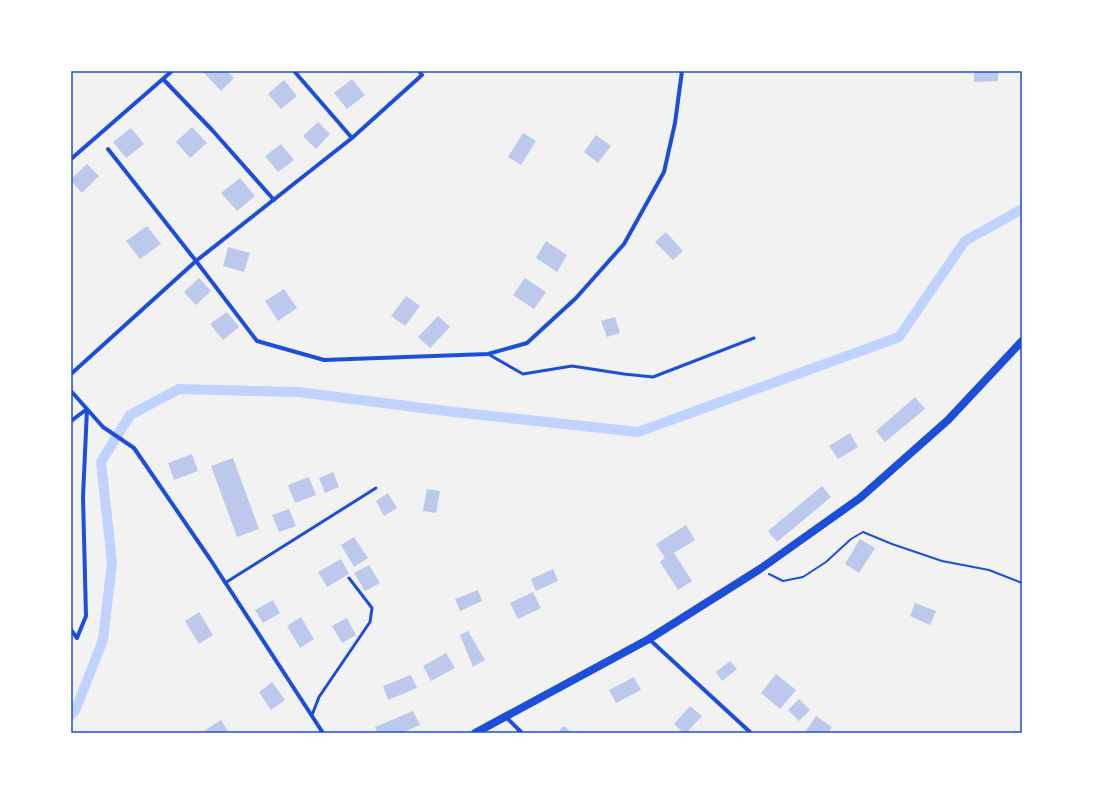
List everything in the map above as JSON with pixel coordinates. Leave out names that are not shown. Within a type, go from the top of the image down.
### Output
[{"type":"main road","points":[[475,733],[649,639],[760,569],[860,498],[948,420],[1022,341]]},
{"type":"street","points":[[71,159],[172,71]]},
{"type":"street","points":[[294,71],[352,138]]},
{"type":"street","points":[[108,149],[257,341],[324,360],[488,354],[527,343],[576,298],[624,244],[664,172],[675,123],[682,71]]},
{"type":"street","points":[[71,374],[196,261],[352,138],[421,73]]},
{"type":"street","points":[[163,79],[213,131],[274,200]]},
{"type":"street","points":[[71,392],[103,427],[134,448],[226,583],[323,733]]},
{"type":"street","points":[[71,421],[87,409]]},
{"type":"street","points":[[71,630],[78,638],[86,616],[83,497],[87,409]]},
{"type":"street","points":[[649,639],[751,733]]},
{"type":"street","points":[[506,717],[522,733]]},
{"type":"lane","points":[[488,354],[523,374],[572,366],[624,374],[653,376],[754,338]]},
{"type":"lane","points":[[226,583],[376,488]]},
{"type":"lane","points":[[312,716],[319,697],[370,622],[372,608],[349,578]]},
{"type":"path","points":[[760,569],[784,581],[803,577],[826,562],[851,539],[863,532],[892,544],[942,561],[989,570],[1022,583]]},
{"type":"building","points":[[202,71],[227,71],[234,78],[221,91]]},
{"type":"building","points":[[974,71],[998,71],[998,81],[974,82]]},
{"type":"building","points":[[352,79],[365,95],[347,109],[334,93]]},
{"type":"building","points":[[284,80],[297,96],[281,109],[268,94]]},
{"type":"building","points":[[318,122],[330,134],[316,149],[303,136]]},
{"type":"building","points":[[192,127],[207,143],[190,158],[176,142]]},
{"type":"building","points":[[131,128],[144,144],[126,158],[113,142]]},
{"type":"building","points":[[523,133],[536,141],[521,165],[508,157]]},
{"type":"building","points":[[596,135],[611,146],[598,163],[584,152]]},
{"type":"building","points":[[281,144],[294,160],[278,172],[265,156]]},
{"type":"building","points":[[87,164],[99,176],[82,193],[71,181],[71,179]]},
{"type":"building","points":[[240,178],[255,196],[237,211],[221,193]]},
{"type":"building","points":[[147,226],[161,244],[140,259],[126,241]]},
{"type":"building","points":[[666,232],[683,251],[673,260],[655,242]]},
{"type":"building","points":[[546,241],[567,255],[557,272],[536,258]]},
{"type":"building","points":[[228,247],[250,253],[244,272],[223,266]]},
{"type":"building","points":[[199,278],[211,291],[196,305],[184,292]]},
{"type":"building","points":[[525,278],[546,292],[534,309],[513,295]]},
{"type":"building","points":[[284,289],[297,308],[278,321],[265,301]]},
{"type":"building","points":[[406,296],[420,306],[405,326],[391,316]]},
{"type":"building","points":[[227,312],[239,327],[223,340],[210,324]]},
{"type":"building","points":[[438,316],[450,327],[430,348],[418,337]]},
{"type":"building","points":[[615,317],[620,333],[607,337],[601,321]]},
{"type":"building","points":[[915,397],[925,409],[885,442],[876,431]]},
{"type":"building","points":[[850,433],[858,447],[838,459],[829,446]]},
{"type":"building","points":[[192,454],[198,471],[174,480],[168,463]]},
{"type":"building","points":[[233,458],[259,529],[237,537],[211,466]]},
{"type":"building","points":[[333,472],[339,487],[325,493],[319,478]]},
{"type":"building","points":[[309,477],[316,495],[295,503],[288,485]]},
{"type":"building","points":[[822,486],[831,497],[777,542],[768,531]]},
{"type":"building","points":[[427,489],[440,491],[436,513],[423,511]]},
{"type":"building","points":[[388,493],[397,508],[384,516],[376,501]]},
{"type":"building","points":[[289,509],[296,526],[279,532],[272,515]]},
{"type":"building","points":[[686,525],[695,540],[674,553],[692,581],[678,590],[660,562],[665,558],[656,544]]},
{"type":"building","points":[[354,537],[368,558],[354,567],[341,545]]},
{"type":"building","points":[[860,539],[875,548],[859,573],[845,564]]},
{"type":"building","points":[[341,559],[349,574],[327,587],[318,572]]},
{"type":"building","points":[[369,565],[380,583],[365,591],[354,573]]},
{"type":"building","points":[[553,569],[558,581],[536,591],[531,579]]},
{"type":"building","points":[[478,590],[482,601],[460,611],[455,599]]},
{"type":"building","points":[[533,592],[541,608],[518,619],[510,603]]},
{"type":"building","points":[[273,600],[280,613],[263,623],[255,610]]},
{"type":"building","points":[[915,603],[936,611],[930,625],[910,616]]},
{"type":"building","points":[[199,612],[213,635],[199,644],[185,621]]},
{"type":"building","points":[[301,617],[314,639],[300,648],[287,626]]},
{"type":"building","points":[[347,618],[356,635],[342,643],[332,626]]},
{"type":"building","points":[[468,631],[485,660],[473,667],[460,635]]},
{"type":"building","points":[[446,653],[455,668],[431,681],[423,666]]},
{"type":"building","points":[[730,661],[737,669],[722,681],[716,672]]},
{"type":"building","points":[[776,674],[796,690],[780,709],[761,693]]},
{"type":"building","points":[[411,675],[417,688],[388,700],[383,686]]},
{"type":"building","points":[[634,677],[641,690],[616,703],[609,690]]},
{"type":"building","points":[[272,682],[285,700],[271,710],[259,692]]},
{"type":"building","points":[[799,699],[810,710],[799,721],[788,710]]},
{"type":"building","points":[[690,706],[702,716],[686,733],[684,733],[674,724]]},
{"type":"building","points":[[413,711],[420,725],[401,733],[378,733],[375,727]]},
{"type":"building","points":[[816,716],[832,727],[828,733],[810,733],[806,731]]},
{"type":"building","points":[[221,720],[229,733],[201,733]]},
{"type":"building","points":[[564,726],[572,733],[557,733]]},
{"type":"waterway","points":[[71,715],[75,711],[103,640],[112,562],[101,462],[130,415],[179,389],[298,392],[454,412],[638,432],[899,337],[965,241],[1022,209]]}]
